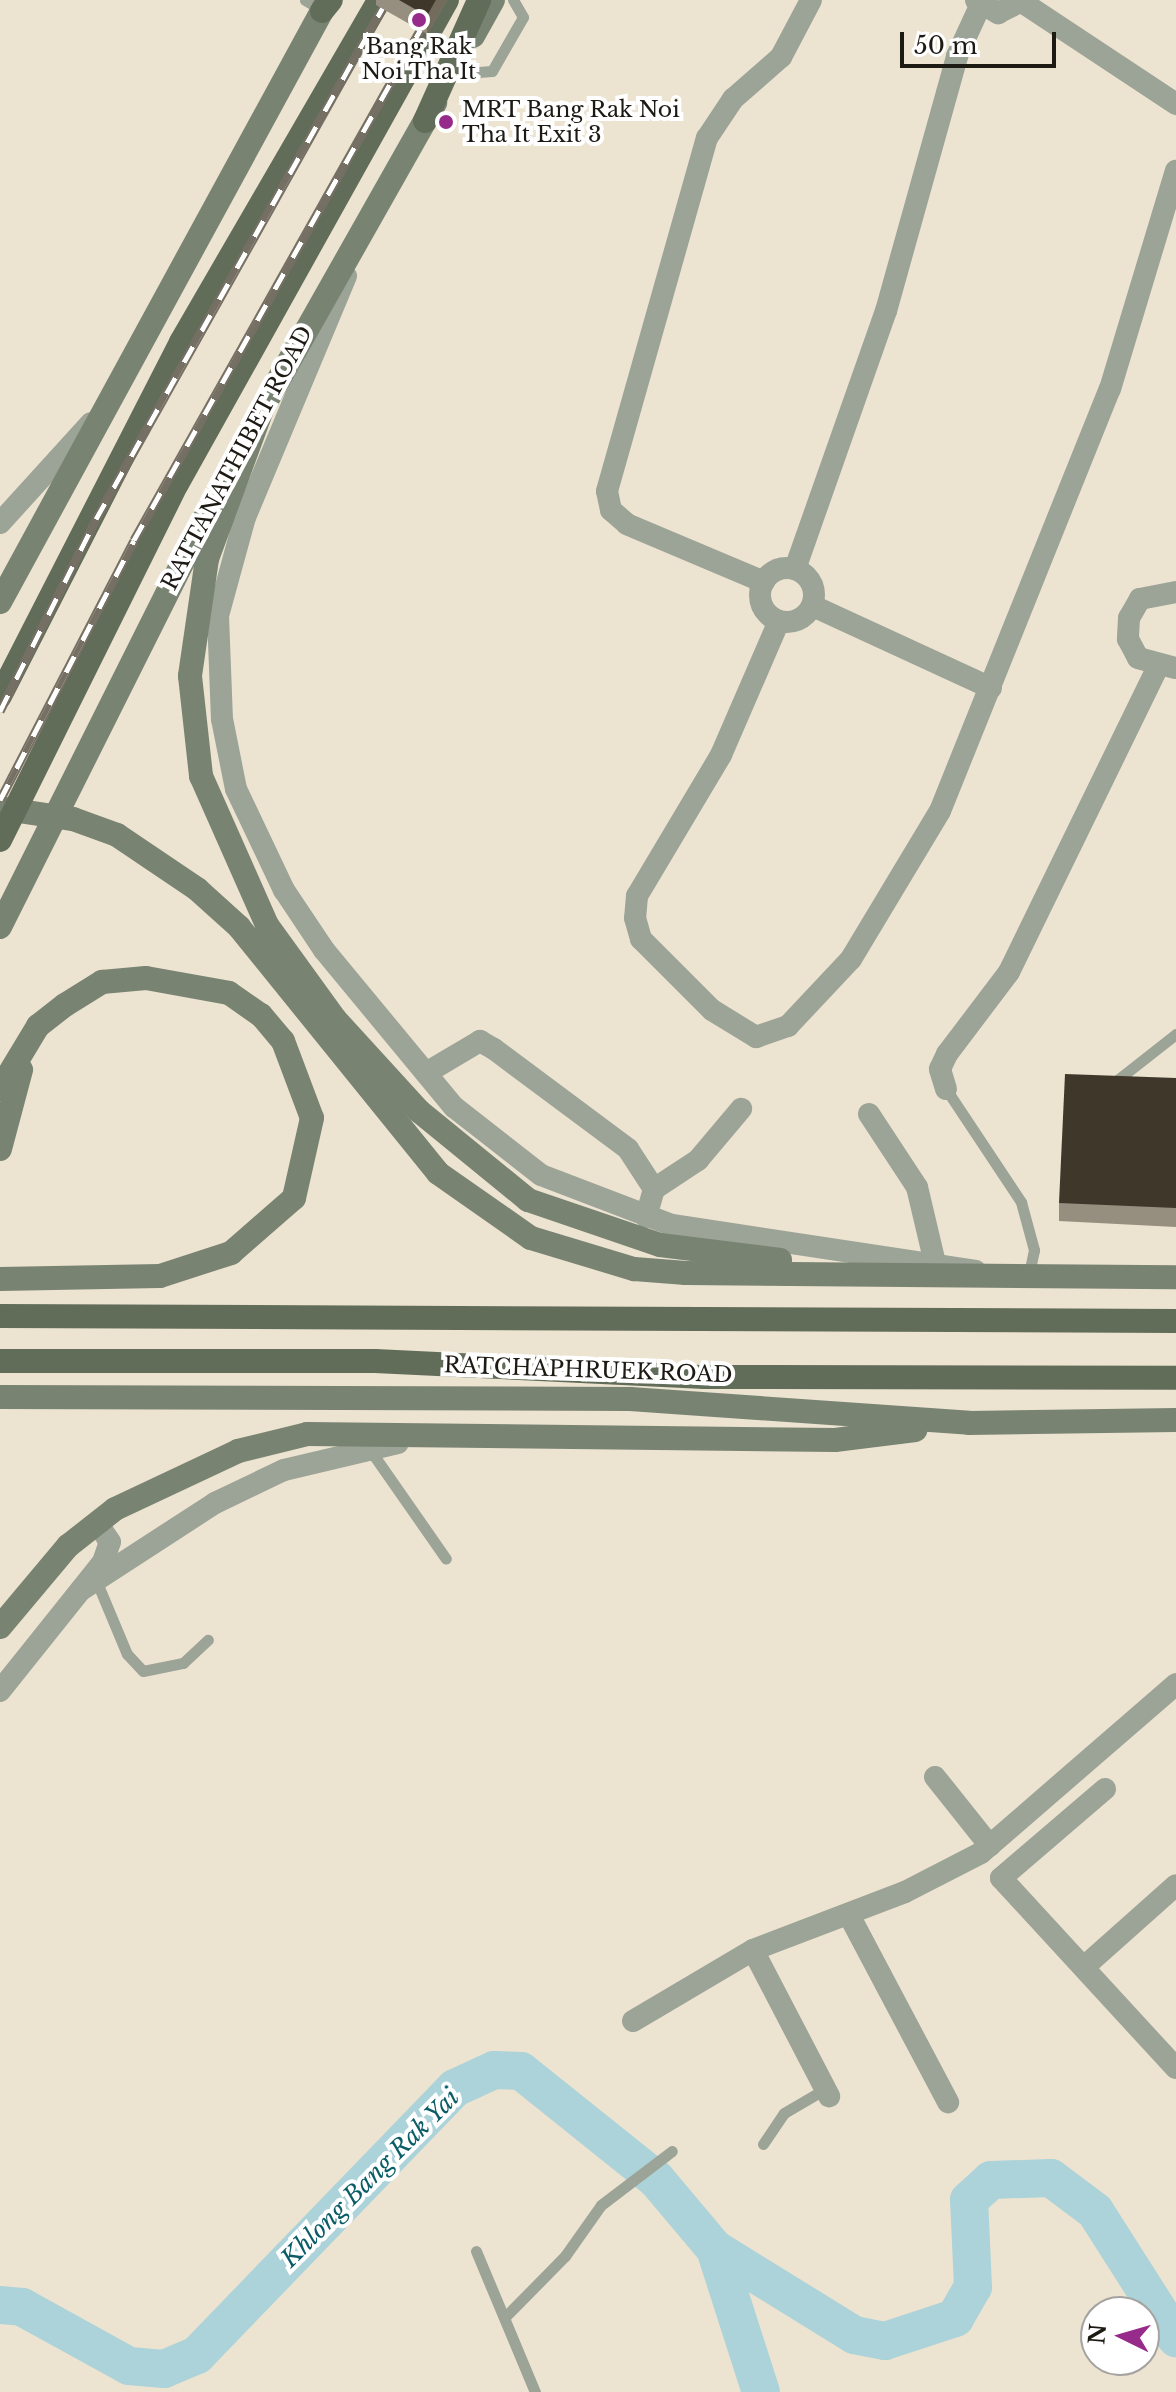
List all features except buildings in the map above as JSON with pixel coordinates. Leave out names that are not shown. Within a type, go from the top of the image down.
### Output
[{"type":"main road","points":[[0,696],[181,342],[379,0]]},
{"type":"main road","name":"RATTANATHIBET ROAD","points":[[0,840],[198,444],[447,0]]},
{"type":"main road","points":[[425,121],[479,0]]},
{"type":"main road","name":"RATTANATHIBET ROAD","points":[[0,927],[63,790],[264,404],[493,0]]},
{"type":"main road","points":[[0,602],[63,478],[322,3]]},
{"type":"main road","points":[[264,404],[222,511],[193,624],[193,723],[201,776],[241,873],[267,925],[335,1019],[483,1168],[569,1218],[660,1245],[934,1266],[986,1274],[1176,1277]]},
{"type":"main road","points":[[0,563],[63,478]]},
{"type":"main road","points":[[0,808],[73,819],[159,859],[239,927],[361,1081],[461,1191],[531,1238],[582,1257],[686,1273],[934,1266]]},
{"type":"main road","points":[[0,1089],[38,1026],[102,982],[146,978],[229,993],[283,1041],[299,1074],[312,1118],[294,1198],[265,1229],[194,1270],[127,1279],[0,1279]]},
{"type":"main road","points":[[0,1149],[38,1026]]},
{"type":"main road","points":[[0,1316],[1176,1321]]},
{"type":"main road","name":"RATCHAPHRUEK ROAD","points":[[0,1361],[375,1361],[705,1377],[1176,1378]]},
{"type":"main road","points":[[0,1397],[630,1399],[969,1423],[1176,1420]]},
{"type":"main road","points":[[0,1627],[97,1523],[210,1463],[307,1434],[514,1432],[835,1440],[969,1423]]},
{"type":"street","points":[[764,582],[627,524],[611,510],[607,491],[707,138],[733,99],[781,57],[811,0]]},
{"type":"street","points":[[795,569],[886,311],[957,56],[978,3],[1007,13],[1023,1],[1176,104]]},
{"type":"street","points":[[779,621],[737,725],[648,876],[635,918],[641,939],[712,1010],[756,1037],[774,1035],[800,1015],[893,897],[940,811],[1110,389],[1176,171]]},
{"type":"street","points":[[367,223],[245,517],[218,616],[217,662],[236,789],[254,834],[324,950],[454,1107],[541,1175],[646,1217],[934,1266],[917,1187],[869,1114]]},
{"type":"street","points":[[0,523],[94,421]]},
{"type":"street","points":[[795,569],[814,588],[813,606],[799,620],[779,621],[764,610],[764,582],[774,572],[795,569]]},
{"type":"street","points":[[946,1089],[940,1069],[947,1054],[1009,972],[1166,668],[1138,658],[1128,639],[1129,618],[1140,599],[1176,592]]},
{"type":"street","points":[[813,606],[991,688]]},
{"type":"street","points":[[426,1073],[480,1041],[603,1125],[654,1189]]},
{"type":"street","points":[[646,1217],[654,1189],[698,1160],[741,1109]]},
{"type":"street","points":[[88,1585],[229,1496],[284,1470],[368,1447],[514,1432]]},
{"type":"street","points":[[0,1691],[88,1585],[110,1542],[97,1523]]},
{"type":"street","points":[[633,2021],[753,1950],[849,1915],[986,1849],[1176,1684]]},
{"type":"street","points":[[935,1777],[986,1849],[1001,1878],[1175,2066]]},
{"type":"street","points":[[1001,1878],[1105,1789]]},
{"type":"street","points":[[1084,1967],[1176,1885]]},
{"type":"street","points":[[849,1915],[948,2102]]},
{"type":"street","points":[[753,1950],[827,2093]]},
{"type":"lane","points":[[451,74],[492,71],[523,17],[513,0]]},
{"type":"lane","points":[[1146,1082],[1110,1081],[1176,1034]]},
{"type":"lane","points":[[946,1089],[1021,1202],[1034,1250],[1029,1274]]},
{"type":"lane","points":[[368,1447],[446,1559]]},
{"type":"lane","points":[[88,1585],[127,1654],[143,1671],[183,1663],[208,1640]]},
{"type":"lane","points":[[763,2144],[776,2119],[827,2093]]},
{"type":"lane","points":[[505,2317],[609,2197],[647,2165],[672,2151]]},
{"type":"lane","points":[[476,2251],[535,2392]]},
{"type":"waterway","name":"Khlong Bang Rak Yai","points":[[0,2305],[22,2307],[129,2366],[164,2369],[197,2355],[455,2088],[494,2070],[521,2071],[656,2179],[715,2249],[761,2392]]},
{"type":"waterway","points":[[715,2249],[854,2335],[885,2341],[955,2318],[973,2287],[969,2200],[991,2180],[1051,2178],[1095,2211],[1176,2338]]},
{"type":"railway","points":[[0,711],[96,519],[387,0]]},
{"type":"railway","points":[[0,800],[134,540],[437,0]]},
{"type":"place","name":"Bang Rak Noi Tha It","points":[[419,20]]},
{"type":"place","name":"MRT Bang Rak Noi Tha It Exit 3","points":[[446,122]]}]
